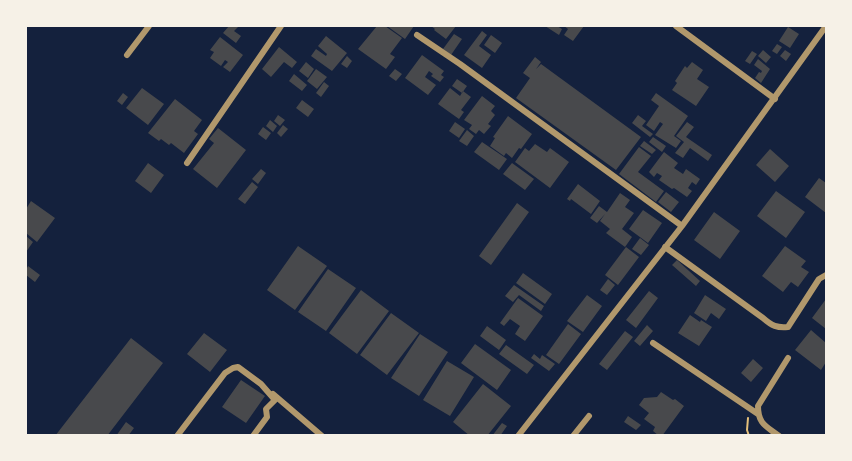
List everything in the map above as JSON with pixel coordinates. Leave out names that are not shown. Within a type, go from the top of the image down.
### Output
[{"type":"street","points":[[127,55],[149,26]]},
{"type":"street","points":[[187,163],[281,26]]},
{"type":"street","points":[[675,26],[775,99]]},
{"type":"street","points":[[518,435],[682,226],[826,26]]},
{"type":"street","points":[[417,35],[682,226]]},
{"type":"street","points":[[665,248],[771,325],[779,328],[788,327],[819,279],[826,275]]},
{"type":"street","points":[[653,343],[758,414]]},
{"type":"street","points":[[779,435],[761,422],[758,406],[788,358]]},
{"type":"street","points":[[177,435],[225,373],[238,367],[322,435]]},
{"type":"street","points":[[253,435],[267,417],[267,409],[275,400],[261,384]]},
{"type":"street","points":[[573,435],[589,416]]},
{"type":"path","points":[[749,435],[747,430],[751,410]]},
{"type":"building","points":[[229,26],[239,26],[234,31],[241,36],[236,43],[223,33]]},
{"type":"building","points":[[377,26],[385,26],[402,38],[390,54],[395,57],[386,69],[358,49]]},
{"type":"building","points":[[387,26],[414,26],[405,39]]},
{"type":"building","points":[[431,26],[456,26],[446,39]]},
{"type":"building","points":[[545,26],[557,26],[562,29],[559,35]]},
{"type":"building","points":[[564,26],[584,26],[573,41],[564,35],[568,29]]},
{"type":"building","points":[[788,27],[799,34],[790,48],[779,41]]},
{"type":"building","points":[[482,31],[487,35],[479,46],[491,55],[482,68],[464,55]]},
{"type":"building","points":[[454,34],[462,39],[451,55],[443,49]]},
{"type":"building","points":[[491,35],[502,43],[495,53],[484,45]]},
{"type":"building","points":[[326,36],[347,53],[332,71],[311,56],[316,49],[326,56],[327,54],[318,46]]},
{"type":"building","points":[[220,37],[243,55],[230,72],[223,67],[228,62],[225,60],[221,66],[210,58],[214,52],[210,50]]},
{"type":"building","points":[[777,44],[782,47],[777,54],[772,51]]},
{"type":"building","points":[[279,47],[297,62],[292,68],[284,62],[271,77],[262,69]]},
{"type":"building","points":[[763,50],[771,57],[766,63],[758,56]]},
{"type":"building","points":[[785,50],[791,54],[786,61],[780,56]]},
{"type":"building","points":[[752,51],[757,54],[750,64],[745,61]]},
{"type":"building","points":[[422,55],[444,71],[441,75],[444,77],[440,82],[431,76],[433,74],[429,71],[425,77],[436,85],[428,95],[405,78]]},
{"type":"building","points":[[347,56],[352,61],[347,68],[341,64]]},
{"type":"building","points":[[535,57],[541,62],[536,69],[541,64],[641,137],[616,170],[516,98],[530,78],[523,73]]},
{"type":"building","points":[[758,59],[770,69],[761,83],[755,78],[762,71],[754,65]]},
{"type":"building","points":[[306,62],[314,69],[308,78],[299,71]]},
{"type":"building","points":[[692,62],[703,70],[697,79],[709,87],[696,106],[672,90],[685,66],[687,68]]},
{"type":"building","points":[[316,69],[327,77],[317,89],[307,81]]},
{"type":"building","points":[[395,69],[402,74],[396,81],[389,76]]},
{"type":"building","points":[[294,74],[307,85],[302,91],[289,81]]},
{"type":"building","points":[[457,79],[467,86],[462,93],[452,86]]},
{"type":"building","points":[[324,82],[329,86],[321,97],[316,93]]},
{"type":"building","points":[[142,88],[164,104],[148,125],[126,108]]},
{"type":"building","points":[[450,88],[460,96],[463,91],[471,97],[461,110],[464,112],[459,119],[438,104]]},
{"type":"building","points":[[123,93],[128,97],[122,105],[117,101]]},
{"type":"building","points":[[656,93],[688,116],[674,136],[681,141],[676,148],[655,135],[663,124],[660,122],[654,131],[646,125],[659,106],[651,100]]},
{"type":"building","points":[[482,96],[495,106],[491,111],[495,115],[488,124],[491,126],[484,134],[479,130],[476,134],[469,129],[472,125],[464,120]]},
{"type":"building","points":[[175,99],[202,120],[194,131],[198,134],[184,153],[171,143],[169,145],[161,139],[159,141],[148,133]]},
{"type":"building","points":[[302,100],[314,109],[308,117],[296,108]]},
{"type":"building","points":[[278,115],[285,120],[280,126],[274,121]]},
{"type":"building","points":[[638,115],[646,121],[642,126],[653,134],[650,137],[632,123]]},
{"type":"building","points":[[508,116],[532,134],[512,158],[506,153],[504,156],[490,146],[495,138],[493,137]]},
{"type":"building","points":[[270,120],[277,126],[273,132],[266,126]]},
{"type":"building","points":[[455,122],[465,129],[459,138],[449,131]]},
{"type":"building","points":[[687,122],[694,127],[686,137],[712,155],[708,161],[690,148],[683,158],[675,153],[684,142],[676,136]]},
{"type":"building","points":[[283,125],[288,129],[281,137],[277,133]]},
{"type":"building","points":[[263,127],[271,133],[266,140],[258,134]]},
{"type":"building","points":[[218,128],[246,150],[217,188],[193,169],[214,143],[209,139]]},
{"type":"building","points":[[467,130],[474,136],[467,146],[459,141]]},
{"type":"building","points":[[653,137],[666,146],[662,152],[649,142]]},
{"type":"building","points":[[644,141],[656,150],[652,154],[640,146]]},
{"type":"building","points":[[482,142],[507,159],[499,170],[474,152]]},
{"type":"building","points":[[535,144],[547,152],[550,148],[569,162],[550,188],[515,162],[525,148],[529,151]]},
{"type":"building","points":[[639,147],[651,156],[638,172],[664,191],[656,202],[619,174]]},
{"type":"building","points":[[770,149],[789,166],[775,182],[756,165]]},
{"type":"building","points":[[664,152],[678,163],[674,168],[683,174],[686,169],[700,179],[696,185],[692,182],[688,188],[692,191],[687,197],[659,180],[662,176],[657,173],[654,177],[649,172]]},
{"type":"building","points":[[148,163],[164,175],[151,193],[135,181]]},
{"type":"building","points":[[512,163],[534,179],[525,190],[503,174]]},
{"type":"building","points":[[261,169],[266,173],[258,184],[252,179]]},
{"type":"building","points":[[819,178],[826,183],[826,213],[805,197]]},
{"type":"building","points":[[252,182],[258,187],[245,204],[238,199]]},
{"type":"building","points":[[578,184],[600,201],[591,214],[571,199],[570,201],[567,199]]},
{"type":"building","points":[[776,191],[805,212],[786,238],[757,216]]},
{"type":"building","points":[[666,192],[679,202],[671,212],[658,202]]},
{"type":"building","points":[[620,193],[630,200],[625,207],[634,213],[622,229],[632,237],[625,247],[606,233],[610,229],[600,221],[605,214],[597,223],[590,218],[599,206],[607,212]]},
{"type":"building","points":[[31,201],[55,218],[37,242],[26,233],[26,209]]},
{"type":"building","points":[[517,203],[529,212],[491,265],[479,256]]},
{"type":"building","points":[[643,210],[662,223],[648,243],[629,229]]},
{"type":"building","points":[[714,212],[740,231],[720,259],[694,240]]},
{"type":"building","points":[[26,236],[33,242],[26,252]]},
{"type":"building","points":[[640,238],[649,245],[641,255],[632,249]]},
{"type":"building","points":[[298,246],[327,266],[295,310],[267,290]]},
{"type":"building","points":[[785,246],[806,261],[801,267],[809,272],[798,287],[791,282],[783,292],[762,276]]},
{"type":"building","points":[[626,247],[639,257],[618,285],[605,275]]},
{"type":"building","points":[[677,260],[700,281],[696,286],[672,265]]},
{"type":"building","points":[[28,266],[40,275],[35,282],[26,275]]},
{"type":"building","points":[[328,269],[356,288],[326,331],[298,312]]},
{"type":"building","points":[[523,273],[552,294],[545,304],[516,283]]},
{"type":"building","points":[[608,279],[615,285],[607,295],[600,290]]},
{"type":"building","points":[[514,285],[544,306],[541,311],[519,295],[513,302],[505,296]]},
{"type":"building","points":[[361,290],[389,311],[357,354],[329,333]]},
{"type":"building","points":[[649,291],[658,298],[636,328],[626,320]]},
{"type":"building","points":[[587,295],[602,306],[583,332],[567,321]]},
{"type":"building","points":[[705,295],[726,309],[719,319],[711,313],[706,321],[694,313]]},
{"type":"building","points":[[518,298],[543,316],[525,341],[515,334],[520,326],[510,319],[504,326],[500,323]]},
{"type":"building","points":[[826,299],[826,329],[812,318]]},
{"type":"building","points":[[391,313],[419,333],[387,375],[360,355]]},
{"type":"building","points":[[690,315],[712,327],[699,346],[678,333]]},
{"type":"building","points":[[568,324],[581,334],[559,364],[546,355]]},
{"type":"building","points":[[647,325],[653,331],[640,346],[634,341]]},
{"type":"building","points":[[487,326],[506,340],[499,350],[480,336]]},
{"type":"building","points":[[811,330],[826,343],[826,362],[821,370],[795,350]]},
{"type":"building","points":[[625,331],[633,337],[607,370],[599,364]]},
{"type":"building","points":[[204,333],[227,350],[210,372],[187,354]]},
{"type":"building","points":[[420,334],[448,352],[419,396],[391,378]]},
{"type":"building","points":[[131,338],[163,363],[107,436],[55,436]]},
{"type":"building","points":[[475,344],[511,370],[497,390],[461,363]]},
{"type":"building","points":[[506,345],[534,365],[527,374],[499,354]]},
{"type":"building","points":[[534,354],[540,359],[542,355],[555,364],[549,371],[531,358]]},
{"type":"building","points":[[753,359],[763,368],[751,382],[741,373]]},
{"type":"building","points":[[447,361],[474,377],[450,416],[423,400]]},
{"type":"building","points":[[241,380],[265,396],[246,423],[222,407]]},
{"type":"building","points":[[483,384],[511,406],[487,436],[470,436],[453,422]]},
{"type":"building","points":[[661,392],[684,406],[662,436],[659,436],[653,431],[655,427],[644,419],[649,413],[639,405],[644,398],[657,397]]},
{"type":"building","points":[[628,416],[641,425],[636,430],[624,422]]},
{"type":"building","points":[[126,422],[134,428],[128,436],[116,436]]},
{"type":"building","points":[[502,423],[507,426],[500,436],[492,436]]}]
